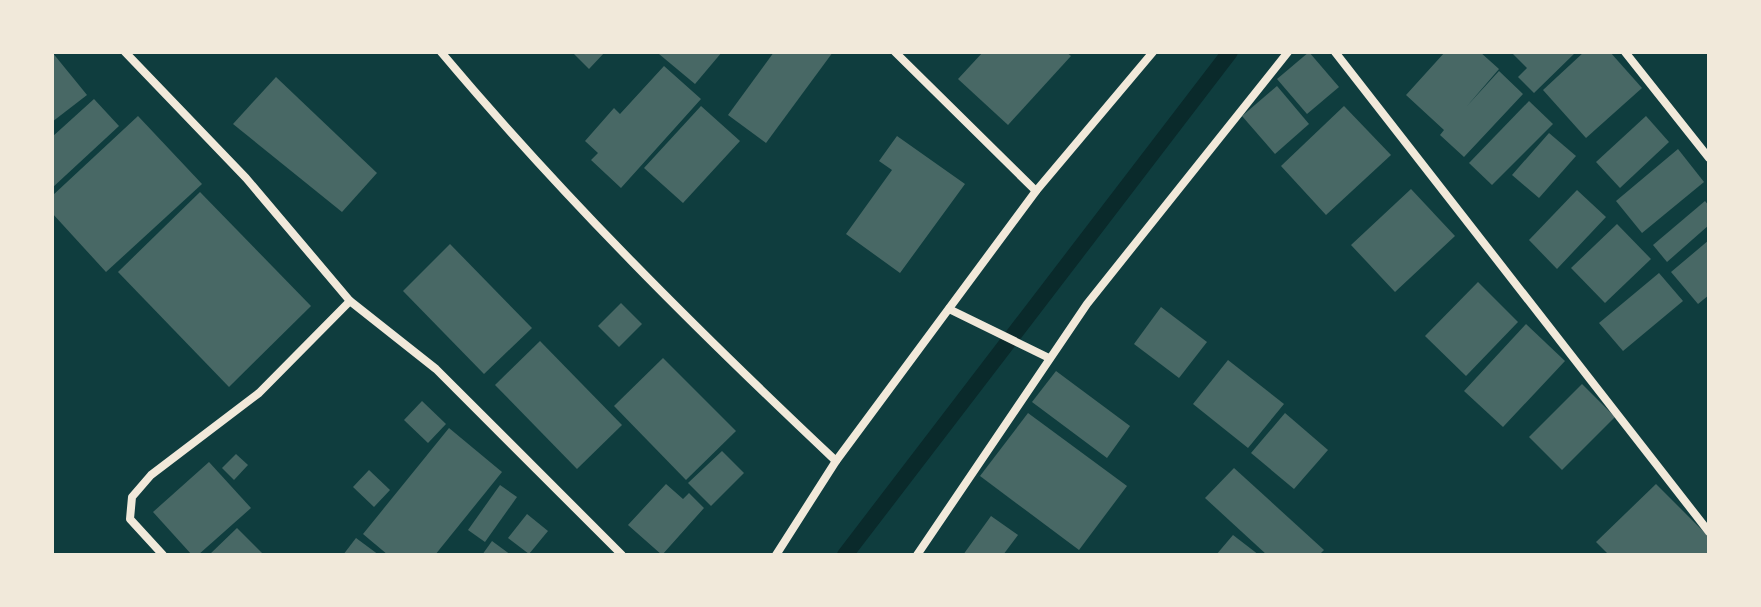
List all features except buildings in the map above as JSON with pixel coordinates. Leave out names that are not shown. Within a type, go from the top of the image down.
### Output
[{"type":"street","points":[[125,52],[246,178],[350,301],[436,369],[622,555]]},
{"type":"street","points":[[441,52],[591,219],[711,344],[836,461]]},
{"type":"street","points":[[895,52],[1036,191]]},
{"type":"street","points":[[776,555],[836,461],[1036,191],[1153,52]]},
{"type":"street","points":[[917,555],[1087,304],[1288,52]]},
{"type":"street","points":[[1335,52],[1709,532]]},
{"type":"street","points":[[1625,52],[1709,158]]},
{"type":"street","points":[[163,555],[130,519],[132,497],[151,475],[259,393],[350,301]]},
{"type":"street","points":[[949,309],[1049,358]]},
{"type":"waterway","points":[[845,555],[1230,52]]}]
